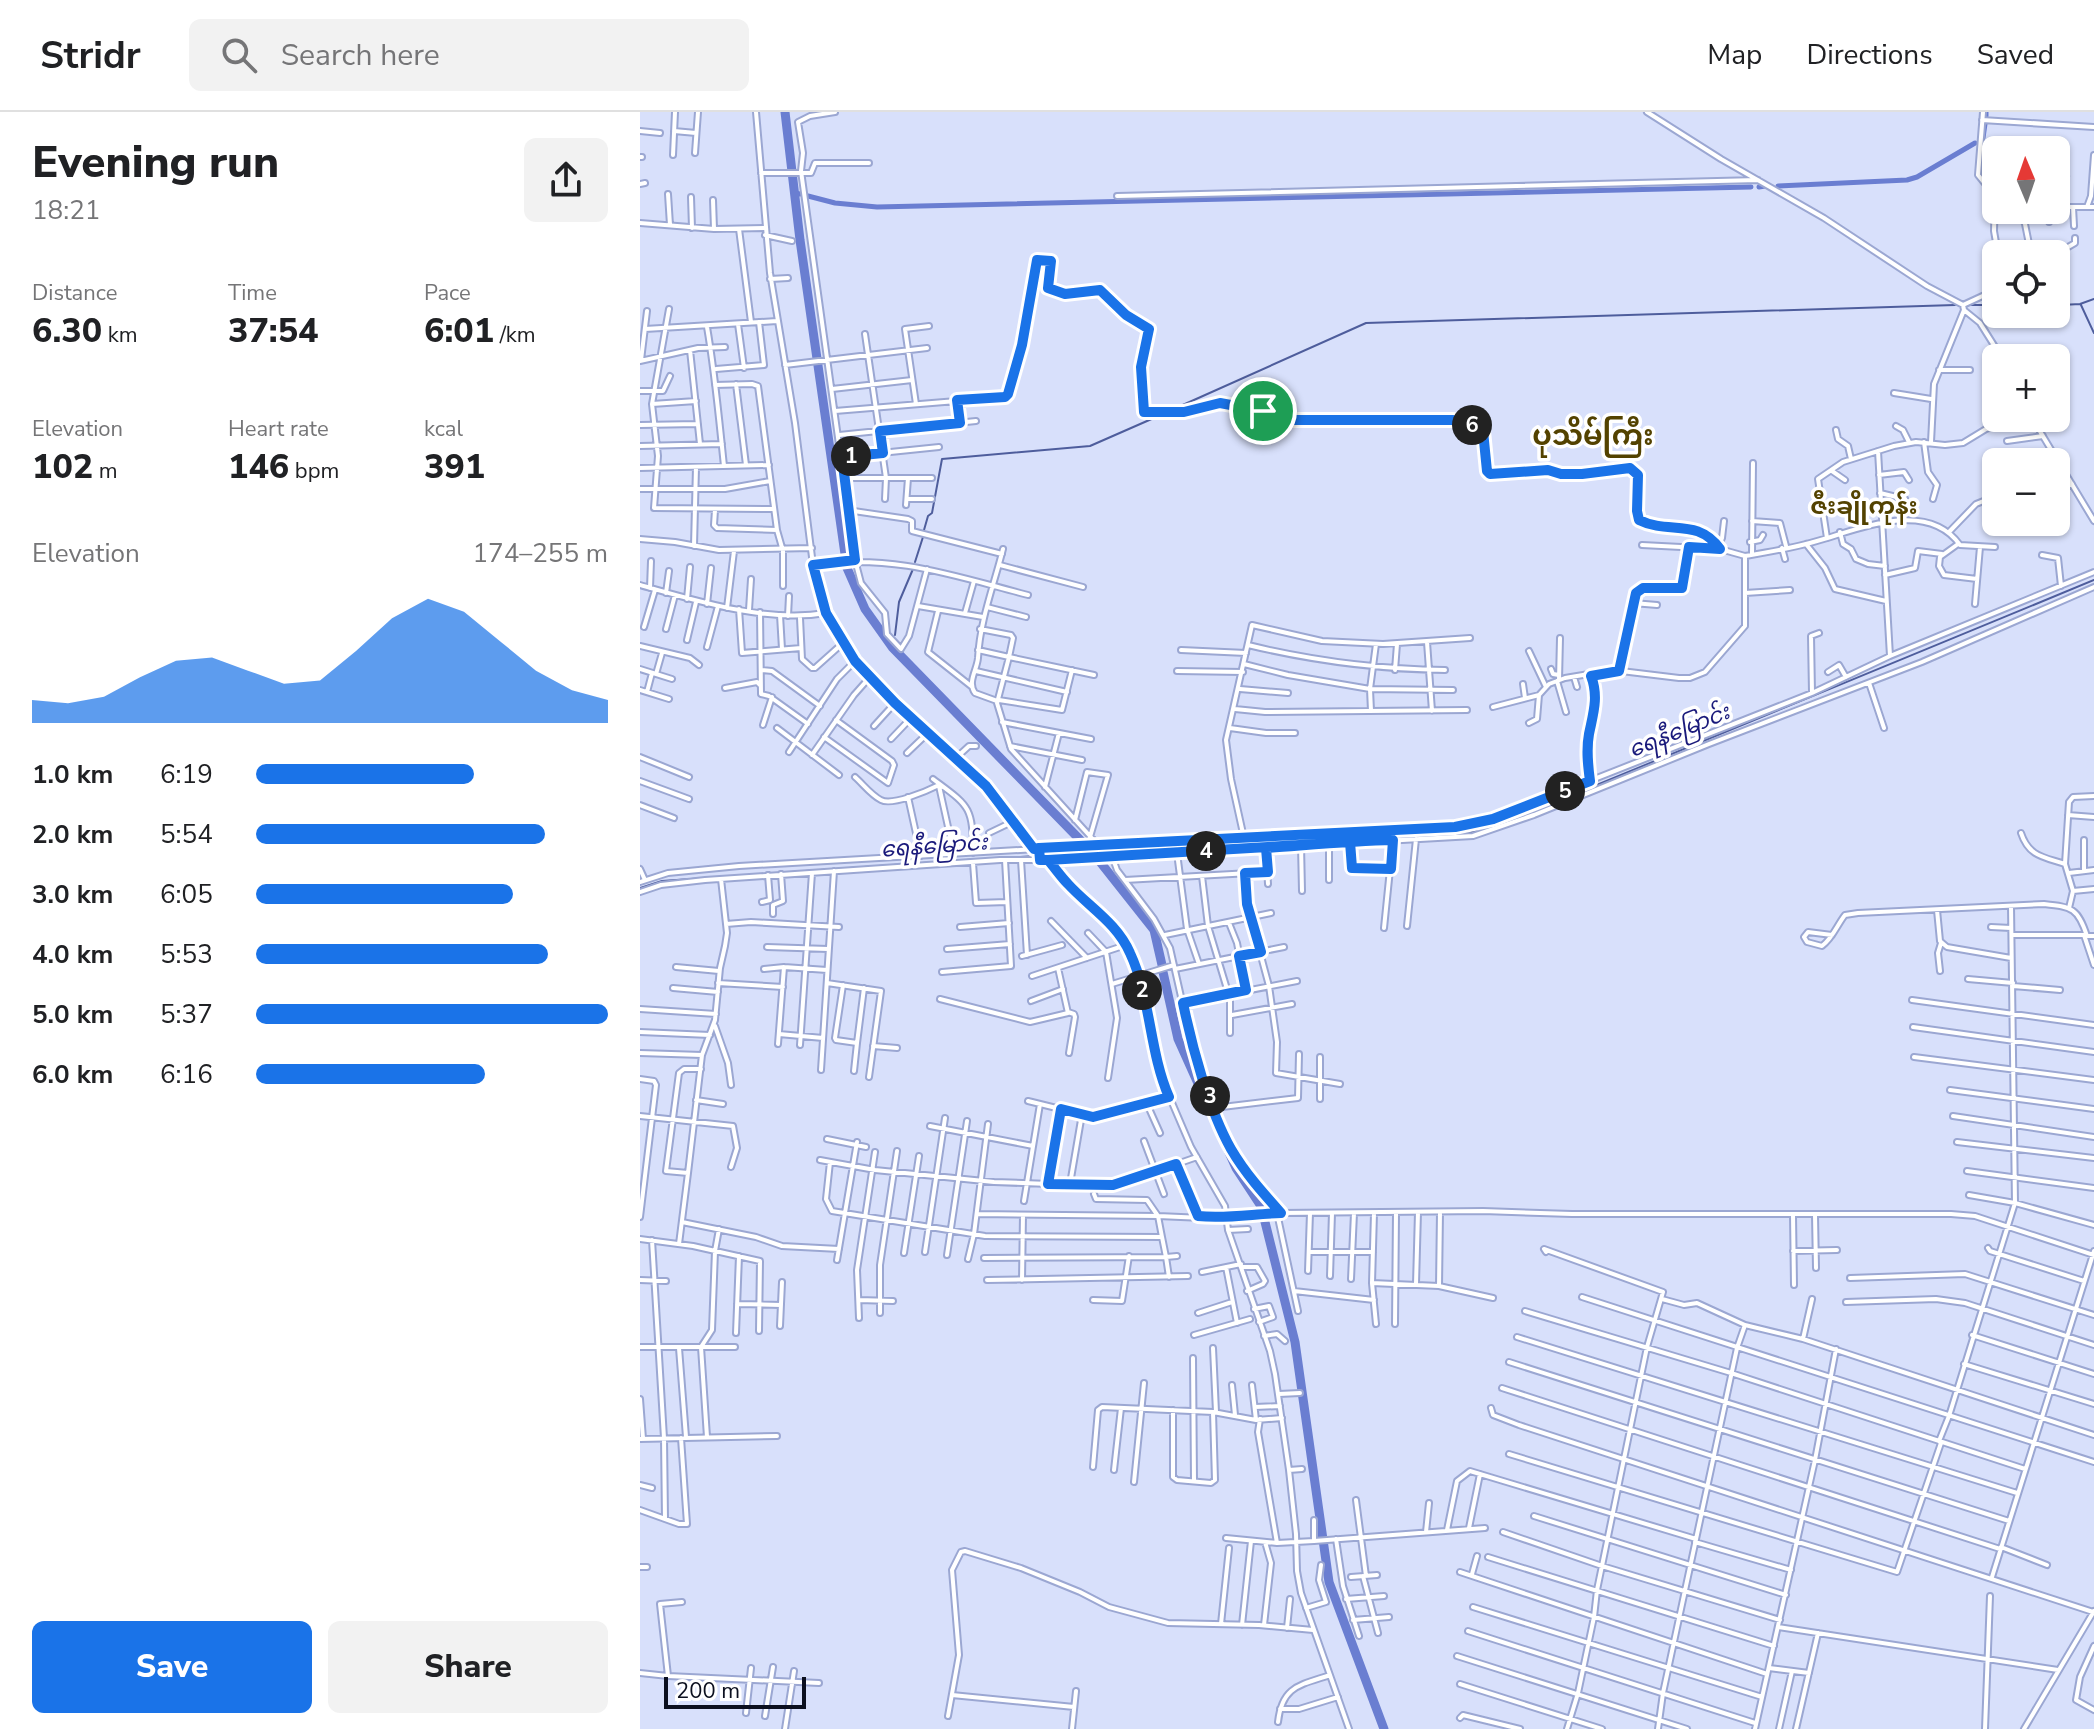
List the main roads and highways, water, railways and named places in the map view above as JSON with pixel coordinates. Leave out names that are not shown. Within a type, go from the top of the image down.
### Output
[{"type":"waterway","points":[[785,112],[847,568],[865,609],[892,647],[1093,853],[1154,930],[1162,965]]},
{"type":"waterway","points":[[1983,136],[1985,124]]},
{"type":"waterway","points":[[1778,186],[1907,180],[1975,143]]},
{"type":"waterway","points":[[1759,187],[1765,186]]},
{"type":"waterway","points":[[808,196],[835,203],[877,207],[1751,187]]},
{"type":"waterway","points":[[795,193],[800,194]]},
{"type":"waterway","name":"ရေနီမြောင်း","points":[[2070,305],[2094,299]]},
{"type":"waterway","name":"ရေနီမြောင်း","points":[[1176,408],[1366,323],[1955,305]]},
{"type":"waterway","name":"ရေနီမြောင်း","points":[[1969,305],[1982,305]]},
{"type":"waterway","name":"ရေနီမြောင်း","points":[[2081,305],[2094,333]]},
{"type":"waterway","name":"ရေနီမြောင်း","points":[[924,530],[932,513],[942,459],[1090,446],[1163,414]]},
{"type":"waterway","name":"ရေနီမြောင်း","points":[[915,562],[923,537]]},
{"type":"waterway","name":"ရေနီမြောင်း","points":[[895,635],[899,602],[913,569]]},
{"type":"waterway","name":"ရေနီမြောင်း","points":[[1003,858],[1471,832],[1536,810],[2094,580]]},
{"type":"waterway","name":"ရေနီမြောင်း","points":[[640,888],[662,881],[981,859]]},
{"type":"waterway","points":[[1163,972],[1178,1039],[1236,1168],[1261,1206],[1295,1342],[1329,1582],[1384,1729]]},
{"type":"district","name":"ပုသိမ်ကြီး","points":[[1593,436]]},
{"type":"district","name":"ဇီးချိုကုန်း","points":[[1864,506]]}]
